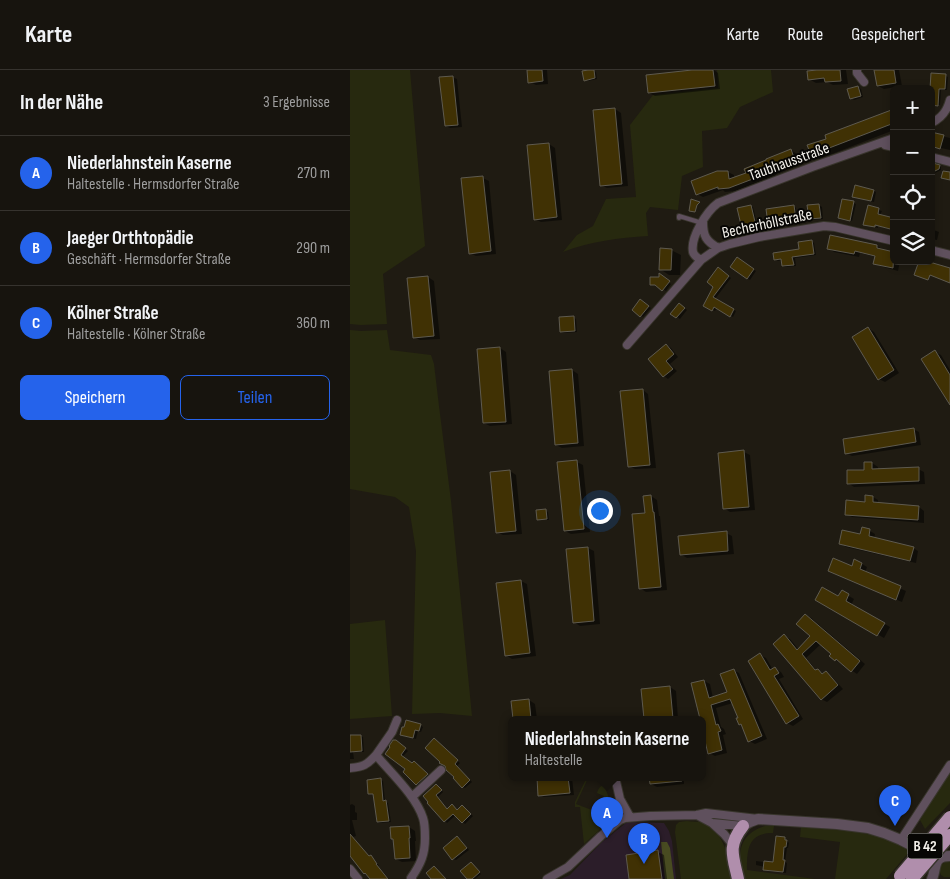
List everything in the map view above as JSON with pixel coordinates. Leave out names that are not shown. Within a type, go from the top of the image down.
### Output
[{"type":"highway","name":"B 42","points":[[903,878],[950,817]]},
{"type":"highway","points":[[738,879],[733,844],[743,826]]},
{"type":"highway","name":"B 42","points":[[903,878],[950,835]]},
{"type":"street","points":[[857,70],[857,73],[864,82]]},
{"type":"street","points":[[935,121],[941,117],[950,100]]},
{"type":"street","name":"Taubhausstraße","points":[[704,258],[696,257],[693,252],[693,244],[696,233],[713,206],[812,167],[890,140]]},
{"type":"street","points":[[884,142],[885,145],[890,146]]},
{"type":"street","points":[[935,158],[950,162]]},
{"type":"street","points":[[702,222],[705,247],[704,258]]},
{"type":"street","name":"Becherhöllstraße","points":[[627,345],[704,258],[718,248],[759,237],[824,226],[890,240]]},
{"type":"street","points":[[703,233],[709,243],[718,248]]},
{"type":"street","points":[[935,251],[950,255]]},
{"type":"street","points":[[350,768],[362,767],[376,755],[392,732],[397,720]]},
{"type":"street","points":[[376,755],[412,797],[420,809],[424,820],[425,849],[421,862],[411,879]]},
{"type":"street","points":[[901,840],[950,765]]},
{"type":"street","points":[[412,797],[441,770]]},
{"type":"street","points":[[616,781],[620,799],[630,817]]},
{"type":"street","points":[[547,879],[560,876],[600,836],[620,820],[630,817],[706,813],[868,828],[901,840],[938,859]]},
{"type":"street","points":[[718,813],[733,819],[743,826]]},
{"type":"street","points":[[696,815],[712,822],[743,826],[758,819]]},
{"type":"street","points":[[712,822],[733,844]]},
{"type":"street","points":[[935,877],[934,866],[938,859],[943,856],[950,856]]},
{"type":"street","points":[[350,869],[358,879]]},
{"type":"lane","points":[[679,218],[679,216],[702,222]]},
{"type":"shaded area","points":[[627,822],[664,823],[672,841],[676,879],[561,879],[570,875],[601,843]]},
{"type":"green space","points":[[350,70],[410,70],[425,246],[383,274],[387,324],[350,324]]},
{"type":"green space","points":[[717,70],[771,70],[773,92],[740,107],[727,128],[702,131],[703,167],[682,176],[678,210],[650,207],[646,213],[648,236],[605,241],[563,252],[577,235],[593,226],[606,199],[636,197],[630,125],[653,95],[718,88]]},
{"type":"green space","points":[[350,330],[387,330],[390,350],[431,355],[434,364],[451,501],[472,716],[440,713],[412,714],[416,551],[409,507],[395,497],[350,489]]},
{"type":"green space","points":[[385,620],[392,716],[350,719],[350,624]]},
{"type":"green space","points":[[950,770],[950,803],[925,829],[920,820]]},
{"type":"green space","points":[[587,781],[576,804],[597,812],[604,796],[597,793],[599,788],[603,786],[616,811],[615,816],[584,844],[580,807],[575,807],[575,802]]},
{"type":"green space","points":[[679,822],[703,823],[716,832],[725,847],[732,879],[681,879],[675,832],[676,825]]},
{"type":"green space","points":[[765,826],[774,826],[773,833],[758,836],[754,839],[749,849],[747,870],[815,879],[743,879],[740,861],[742,846],[749,835]]},
{"type":"green space","points":[[801,827],[871,835],[898,844],[910,851],[886,879],[835,879],[840,842],[800,837]]},
{"type":"green space","points":[[661,842],[667,842],[670,848],[674,879],[665,879]]},
{"type":"green space","points":[[947,861],[950,862],[950,877],[944,877],[939,870],[941,865]]},
{"type":"building","points":[[527,70],[542,70],[543,81],[528,83]]},
{"type":"building","points":[[594,70],[595,78],[584,81],[582,71]]},
{"type":"building","points":[[692,70],[713,70],[715,86],[648,93],[646,75]]},
{"type":"building","points":[[840,70],[841,81],[825,82],[824,78],[808,80],[807,71]]},
{"type":"building","points":[[874,70],[894,70],[896,83],[877,86]]},
{"type":"building","points":[[931,73],[946,74],[945,89],[939,89],[938,106],[935,106],[935,85],[930,85]]},
{"type":"building","points":[[453,76],[458,125],[445,126],[439,77]]},
{"type":"building","points":[[858,86],[861,96],[850,99],[847,89]]},
{"type":"building","points":[[615,108],[622,184],[600,186],[593,110]]},
{"type":"building","points":[[890,111],[890,125],[811,155],[807,145],[826,139],[825,135]]},
{"type":"building","points":[[935,133],[944,135],[940,149],[935,147]]},
{"type":"building","points":[[549,143],[557,217],[534,220],[527,145]]},
{"type":"building","points":[[791,149],[795,161],[729,188],[718,189],[718,187],[696,195],[691,181],[717,171],[728,171],[729,179],[746,173],[744,169]]},
{"type":"building","points":[[935,164],[940,165],[939,169],[935,171]]},
{"type":"building","points":[[943,171],[950,172],[950,180],[941,178]]},
{"type":"building","points":[[483,176],[491,251],[469,254],[461,178]]},
{"type":"building","points":[[855,185],[874,190],[871,201],[852,197]]},
{"type":"building","points":[[691,199],[700,202],[695,212],[689,211]]},
{"type":"building","points":[[842,199],[854,201],[850,221],[838,218]]},
{"type":"building","points":[[819,204],[821,218],[809,219],[807,205]]},
{"type":"building","points":[[751,205],[756,226],[742,229],[737,208]]},
{"type":"building","points":[[794,205],[796,220],[768,224],[766,209]]},
{"type":"building","points":[[868,205],[879,208],[878,214],[890,217],[890,229],[875,225],[875,227],[863,225]]},
{"type":"building","points":[[830,235],[877,245],[877,248],[890,251],[890,265],[893,265],[893,268],[873,264],[875,256],[855,251],[854,254],[827,249]]},
{"type":"building","points":[[812,240],[814,254],[792,257],[794,265],[782,266],[781,259],[774,260],[773,253],[799,249],[798,242]]},
{"type":"building","points":[[660,248],[672,249],[671,270],[659,270]]},
{"type":"building","points":[[737,257],[754,269],[747,279],[730,267]]},
{"type":"building","points":[[935,264],[950,268],[950,283],[930,275],[928,280],[914,275],[918,265]]},
{"type":"building","points":[[718,267],[729,276],[713,297],[734,309],[730,317],[714,307],[712,311],[703,306],[713,287],[707,282]]},
{"type":"building","points":[[659,273],[670,281],[662,291],[655,285],[650,285],[650,277],[659,277]]},
{"type":"building","points":[[428,276],[434,336],[413,338],[407,278]]},
{"type":"building","points":[[640,299],[649,306],[640,317],[632,310]]},
{"type":"building","points":[[679,303],[685,308],[676,318],[670,314]]},
{"type":"building","points":[[574,316],[575,331],[560,332],[559,317]]},
{"type":"building","points":[[868,327],[894,370],[878,380],[852,337]]},
{"type":"building","points":[[666,344],[674,354],[666,361],[673,369],[663,377],[648,359]]},
{"type":"building","points":[[500,347],[506,422],[483,423],[477,349]]},
{"type":"building","points":[[935,350],[950,375],[950,405],[921,359]]},
{"type":"building","points":[[572,369],[578,443],[555,445],[549,371]]},
{"type":"building","points":[[643,389],[650,465],[628,467],[620,391]]},
{"type":"building","points":[[914,428],[916,442],[845,454],[843,439]]},
{"type":"building","points":[[744,450],[749,507],[723,509],[718,453]]},
{"type":"building","points":[[577,460],[584,529],[564,531],[557,462]]},
{"type":"building","points":[[864,462],[872,462],[872,469],[919,467],[919,481],[847,484],[847,470],[864,470]]},
{"type":"building","points":[[510,470],[516,531],[496,533],[490,472]]},
{"type":"building","points":[[651,495],[661,587],[639,589],[632,514],[645,513],[643,496]]},
{"type":"building","points":[[865,495],[873,496],[873,502],[919,506],[918,520],[845,515],[846,500],[865,502]]},
{"type":"building","points":[[546,509],[547,519],[537,520],[536,510]]},
{"type":"building","points":[[862,527],[870,529],[869,536],[914,547],[910,561],[839,544],[842,530],[860,534]]},
{"type":"building","points":[[727,531],[728,551],[680,555],[678,536]]},
{"type":"building","points":[[588,547],[594,621],[573,623],[566,549]]},
{"type":"building","points":[[833,558],[852,566],[854,559],[862,563],[860,569],[901,586],[896,600],[828,571]]},
{"type":"building","points":[[521,580],[530,653],[505,656],[496,583]]},
{"type":"building","points":[[822,587],[838,596],[842,590],[849,594],[846,601],[885,623],[877,636],[815,600]]},
{"type":"building","points":[[805,614],[860,661],[851,672],[836,659],[835,661],[829,656],[831,654],[816,641],[802,654],[815,670],[818,669],[822,674],[826,671],[838,685],[821,700],[773,644],[784,634],[797,650],[810,636],[796,624]]},
{"type":"building","points":[[760,653],[770,670],[775,667],[779,673],[774,676],[799,716],[786,724],[748,661]]},
{"type":"building","points":[[734,669],[762,736],[748,742],[741,724],[739,725],[736,718],[738,718],[730,699],[711,705],[716,725],[718,724],[721,731],[718,732],[722,750],[708,754],[706,745],[706,716],[699,716],[691,683],[704,680],[709,698],[727,692],[720,674]]},
{"type":"building","points":[[670,686],[673,716],[644,716],[641,689]]},
{"type":"building","points":[[529,699],[531,716],[513,716],[511,701]]},
{"type":"building","points":[[406,720],[421,724],[419,731],[415,730],[413,738],[400,735]]},
{"type":"building","points":[[350,735],[361,735],[362,751],[350,752]]},
{"type":"building","points":[[434,738],[458,760],[455,764],[470,780],[462,788],[446,770],[445,766],[439,763],[425,748]]},
{"type":"building","points":[[393,740],[396,740],[406,748],[401,755],[412,763],[414,761],[428,774],[416,785],[403,772],[405,769],[385,754]]},
{"type":"building","points":[[381,778],[383,801],[386,800],[389,821],[377,822],[373,794],[368,794],[367,780]]},
{"type":"building","points":[[537,781],[568,781],[570,793],[538,796]]},
{"type":"building","points":[[650,781],[682,781],[650,784]]},
{"type":"building","points":[[436,784],[442,790],[436,795],[447,809],[452,804],[457,810],[462,805],[471,814],[462,823],[453,814],[444,822],[427,803],[423,796]]},
{"type":"building","points":[[409,826],[410,858],[395,859],[390,827]]},
{"type":"building","points":[[350,834],[369,856],[371,855],[388,879],[370,879],[364,874],[350,856]]},
{"type":"building","points":[[457,836],[467,848],[452,860],[443,848]]},
{"type":"building","points":[[776,836],[785,837],[785,840],[787,840],[786,847],[784,847],[783,860],[785,860],[783,872],[763,870],[764,861],[773,862]]},
{"type":"building","points":[[658,850],[662,879],[629,879],[626,855]]},
{"type":"building","points":[[471,862],[480,872],[472,879],[467,879],[460,871]]},
{"type":"building","points":[[434,866],[446,879],[431,879],[426,873]]},
{"type":"place","name":"Kölner Straße","points":[[895,826]]},
{"type":"place","name":"Niederlahnstein Kaserne","points":[[607,838]]},
{"type":"place","name":"Jaeger Orthtopädie","points":[[644,864]]}]
